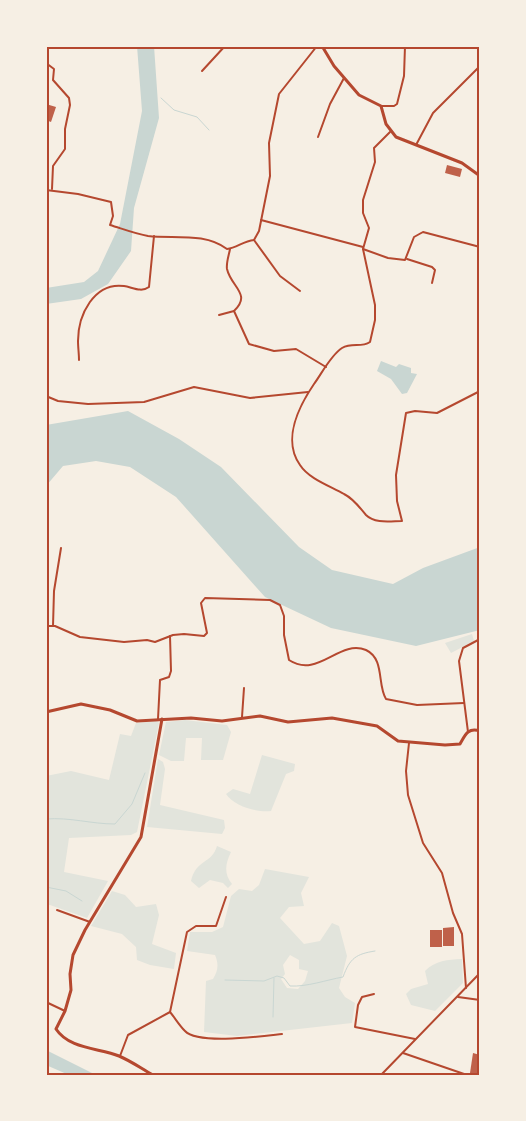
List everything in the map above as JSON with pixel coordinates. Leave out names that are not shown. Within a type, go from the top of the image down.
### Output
[{"type":"main road","points":[[322,46],[344,78],[359,94],[381,106],[390,132],[396,137],[462,163],[480,176]]},
{"type":"main road","points":[[46,712],[81,704],[110,710],[137,721],[191,718],[222,720],[260,716],[288,722],[332,718],[377,726],[398,741],[454,746],[460,744],[468,732],[480,730]]},
{"type":"main road","points":[[153,1075],[120,1056],[78,1045],[60,1034],[56,1029],[65,1011],[71,990],[70,974],[73,954],[141,837],[160,720]]},
{"type":"street","points":[[202,71],[225,46]]},
{"type":"street","points":[[254,240],[259,231],[270,176],[269,143],[279,94],[317,46]]},
{"type":"street","points":[[381,106],[394,106],[397,104],[404,76],[405,46]]},
{"type":"street","points":[[46,63],[54,69],[53,80],[69,98],[70,104],[65,129],[65,149],[53,166],[52,189]]},
{"type":"street","points":[[416,146],[433,113],[480,66]]},
{"type":"street","points":[[318,137],[330,104],[344,78]]},
{"type":"street","points":[[390,132],[374,148],[375,162],[364,200],[363,213],[369,228],[363,248],[375,305],[375,320],[370,342],[364,346],[350,344],[340,349],[302,400],[294,425],[293,452],[300,466],[321,482],[347,495],[367,516],[380,521],[402,521],[397,501],[396,475],[405,415],[410,411],[437,413],[480,391]]},
{"type":"street","points":[[46,190],[52,189],[111,202],[114,216],[110,225],[141,234],[200,238],[230,249],[235,248],[243,241],[254,240]]},
{"type":"street","points":[[261,220],[363,248],[388,258],[407,259],[432,267],[435,270],[432,283]]},
{"type":"street","points":[[407,259],[414,237],[422,232],[480,247]]},
{"type":"street","points":[[79,360],[78,340],[90,299],[99,291],[113,285],[138,290],[149,287],[154,236]]},
{"type":"street","points":[[254,240],[280,276],[300,291]]},
{"type":"street","points":[[219,315],[234,312],[241,304],[242,299],[227,267],[230,249]]},
{"type":"street","points":[[234,312],[249,344],[274,351],[296,349],[326,367]]},
{"type":"street","points":[[46,396],[58,401],[88,404],[144,402],[194,387],[250,398],[308,392]]},
{"type":"street","points":[[53,626],[54,591],[61,548]]},
{"type":"street","points":[[46,626],[53,626],[80,637],[99,640],[155,642],[170,636],[184,634],[204,636],[207,633],[201,603],[205,598],[270,600],[280,605],[284,616],[284,635],[289,660],[295,664],[322,662],[343,650],[365,650],[373,654],[380,671],[381,691],[386,699],[417,704],[464,703]]},
{"type":"street","points":[[160,720],[160,680],[169,677],[171,671],[170,636]]},
{"type":"street","points":[[468,732],[459,661],[463,648],[480,639]]},
{"type":"street","points":[[242,717],[244,688]]},
{"type":"street","points":[[409,741],[406,771],[408,795],[423,842],[442,873],[462,934],[466,988]]},
{"type":"street","points":[[226,897],[216,926],[190,927],[187,932],[170,1012],[185,1032],[197,1037],[239,1039],[282,1034]]},
{"type":"street","points":[[56,910],[90,922]]},
{"type":"street","points":[[382,1075],[480,973]]},
{"type":"street","points":[[374,994],[362,997],[358,1006],[355,1027],[415,1039]]},
{"type":"street","points":[[457,997],[480,1000]]},
{"type":"street","points":[[46,1002],[65,1011]]},
{"type":"street","points":[[120,1056],[128,1034],[170,1012]]},
{"type":"street","points":[[403,1053],[468,1075]]},
{"type":"shaded area","points":[[137,46],[154,46],[159,118],[134,208],[131,251],[108,284],[81,299],[46,304],[46,288],[84,282],[98,271],[120,224],[142,111]]},
{"type":"shaded area","points":[[381,361],[396,367],[399,364],[411,368],[411,373],[417,374],[407,393],[402,394],[391,379],[377,371]]},
{"type":"shaded area","points":[[128,411],[179,439],[221,467],[299,547],[332,570],[393,584],[423,568],[480,547],[480,630],[416,646],[331,628],[265,597],[176,497],[130,467],[96,461],[63,466],[46,486],[46,425]]},
{"type":"shaded area","points":[[472,634],[474,641],[451,653],[445,643]]},
{"type":"shaded area","points":[[185,720],[227,725],[231,732],[223,760],[201,760],[202,738],[186,738],[184,761],[171,761],[159,755],[166,722]]},
{"type":"shaded area","points":[[157,721],[159,723],[137,832],[131,835],[69,838],[64,872],[108,881],[87,918],[50,905],[46,906],[46,776],[71,771],[109,780],[120,734],[131,736],[136,723]]},
{"type":"shaded area","points":[[262,755],[295,764],[294,771],[286,774],[271,811],[246,808],[234,802],[226,794],[233,789],[250,794]]},
{"type":"shaded area","points":[[158,759],[163,762],[165,769],[160,805],[224,820],[225,828],[222,834],[147,827]]},
{"type":"shaded area","points":[[217,846],[231,852],[226,869],[232,884],[228,888],[223,883],[210,880],[199,888],[191,881],[193,874],[200,865],[212,856]]},
{"type":"shaded area","points":[[265,869],[309,877],[301,893],[304,906],[289,907],[280,918],[304,944],[320,941],[332,923],[339,926],[347,956],[339,988],[345,997],[355,1003],[352,1023],[237,1036],[204,1032],[206,981],[213,979],[215,976],[217,961],[215,955],[187,951],[190,932],[212,932],[223,927],[231,896],[239,889],[252,891],[259,885]],"holes":[[[290,955],[299,960],[299,969],[308,971],[305,981],[298,989],[287,988],[281,979],[285,974],[283,965]]]},
{"type":"shaded area","points":[[112,891],[125,895],[136,907],[156,904],[159,915],[152,944],[176,953],[174,969],[150,965],[137,960],[136,947],[122,934],[91,926]]},
{"type":"shaded area","points":[[462,959],[463,983],[435,1011],[411,1005],[406,994],[411,989],[428,984],[425,971],[429,967],[447,960]]},
{"type":"shaded area","points":[[46,1050],[96,1075],[69,1075],[46,1065]]},
{"type":"building","points":[[46,104],[56,107],[51,122],[46,120]]},
{"type":"building","points":[[447,165],[462,169],[460,177],[445,173]]},
{"type":"building","points":[[454,927],[454,946],[443,946],[443,928]]},
{"type":"building","points":[[430,930],[442,930],[442,947],[430,947]]},
{"type":"building","points":[[473,1053],[480,1055],[480,1075],[471,1075],[470,1073]]},
{"type":"waterway","points":[[161,98],[174,110],[197,117],[209,130]]},
{"type":"waterway","points":[[46,819],[115,824],[132,804],[145,773]]},
{"type":"waterway","points":[[46,887],[66,891],[82,901]]},
{"type":"waterway","points":[[225,980],[264,981],[277,976],[284,978],[290,986],[310,984],[343,977],[348,965],[354,958],[375,951]]},
{"type":"waterway","points":[[273,1017],[274,978]]}]
